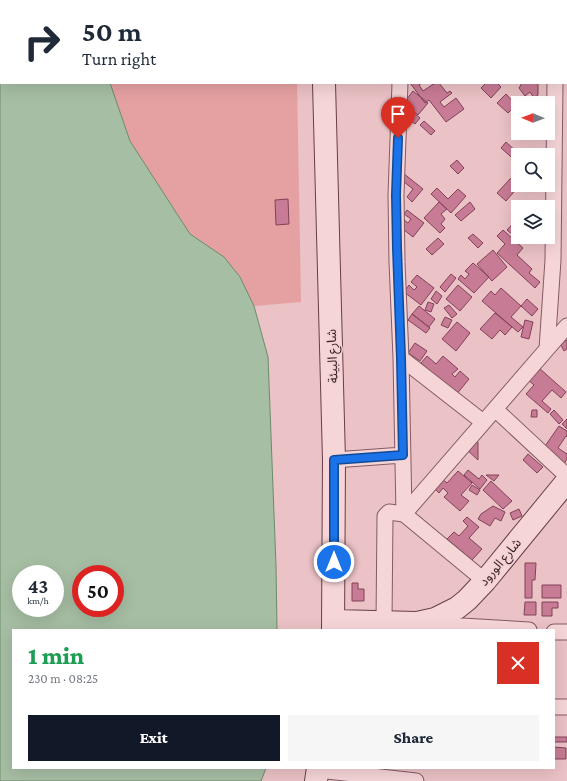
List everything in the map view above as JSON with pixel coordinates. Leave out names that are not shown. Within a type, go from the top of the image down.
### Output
[{"type":"main road","name":"شارع البيئة","points":[[324,84],[334,460],[334,625]]},
{"type":"main road","name":"شارع الورود","points":[[334,625],[384,622],[417,626],[457,608],[485,581],[567,481]]},
{"type":"street","points":[[400,84],[396,195],[404,514]]},
{"type":"street","points":[[554,84],[554,96]]},
{"type":"street","points":[[555,118],[567,104]]},
{"type":"street","points":[[547,349],[553,260],[555,140]]},
{"type":"street","points":[[554,198],[567,210]]},
{"type":"street","points":[[404,514],[567,326]]},
{"type":"street","points":[[401,358],[483,422]]},
{"type":"street","points":[[495,409],[567,476]]},
{"type":"street","points":[[334,460],[403,455]]},
{"type":"street","points":[[384,622],[385,516],[389,512],[404,514],[485,581]]},
{"type":"street","points":[[417,626],[501,629]]},
{"type":"street","points":[[555,632],[567,632]]},
{"type":"street","points":[[555,707],[567,707]]},
{"type":"street","points":[[317,773],[416,781]]},
{"type":"sand","points":[[110,84],[297,84],[301,302],[254,306],[240,277],[207,246],[190,234],[130,141]]},
{"type":"shaded area","points":[[0,84],[110,84],[130,141],[190,234],[224,257],[240,277],[254,306],[268,357],[276,566],[277,629],[12,629],[12,769],[266,769],[261,781],[0,781]]},
{"type":"building","points":[[411,84],[420,84],[419,85],[423,91],[434,84],[440,84],[447,93],[450,91],[452,93],[440,102],[444,107],[456,98],[464,109],[446,122],[429,100],[425,103]]},
{"type":"building","points":[[485,84],[498,84],[501,87],[491,98],[481,88]]},
{"type":"building","points":[[521,84],[538,84],[538,95],[533,96],[530,92],[525,96],[519,88]]},
{"type":"building","points":[[413,91],[428,103],[418,115],[404,103]]},
{"type":"building","points":[[506,94],[511,100],[511,110],[508,113],[497,103]]},
{"type":"building","points":[[407,107],[420,118],[415,124],[402,113]]},
{"type":"building","points":[[424,121],[435,131],[431,135],[420,125]]},
{"type":"building","points":[[506,142],[512,148],[511,148],[511,157],[501,148]]},
{"type":"building","points":[[457,160],[464,168],[458,174],[450,166]]},
{"type":"building","points":[[403,173],[423,189],[412,202],[407,197],[413,189],[399,178]]},
{"type":"building","points":[[511,178],[511,192],[514,192],[506,201],[497,193]]},
{"type":"building","points":[[437,188],[448,199],[458,189],[466,196],[451,213],[431,194]]},
{"type":"building","points":[[288,199],[289,224],[276,225],[275,200]]},
{"type":"building","points":[[439,202],[447,209],[441,214],[445,219],[441,224],[445,228],[440,233],[424,218]]},
{"type":"building","points":[[470,202],[475,209],[461,221],[455,215]]},
{"type":"building","points":[[407,210],[424,223],[413,237],[399,226],[404,220],[408,223],[411,219],[404,214]]},
{"type":"building","points":[[511,226],[511,233],[507,230]]},
{"type":"building","points":[[503,230],[511,237],[511,244],[519,244],[523,248],[517,255],[532,269],[529,273],[540,282],[535,288],[497,253],[505,244],[497,236]]},
{"type":"building","points":[[473,234],[483,243],[478,248],[468,238]]},
{"type":"building","points":[[438,238],[444,244],[432,255],[426,249]]},
{"type":"building","points":[[493,250],[507,267],[492,281],[477,264]]},
{"type":"building","points":[[473,263],[489,277],[474,293],[458,279],[461,275],[465,279],[469,274],[465,271]]},
{"type":"building","points":[[451,274],[456,278],[445,292],[440,287]]},
{"type":"building","points":[[417,275],[434,288],[421,305],[404,292],[409,285],[414,290],[417,287],[411,282]]},
{"type":"building","points":[[458,285],[472,297],[460,311],[446,299]]},
{"type":"building","points":[[501,288],[521,306],[511,317],[523,327],[518,332],[482,301],[491,291],[495,295]]},
{"type":"building","points":[[436,291],[442,296],[437,304],[431,299]]},
{"type":"building","points":[[527,299],[538,309],[532,316],[521,306]]},
{"type":"building","points":[[428,302],[434,304],[431,312],[425,310]]},
{"type":"building","points":[[449,305],[457,314],[452,318],[444,308]]},
{"type":"building","points":[[419,306],[435,319],[429,327],[412,314]]},
{"type":"building","points":[[495,313],[512,327],[505,335],[500,330],[492,339],[480,329]]},
{"type":"building","points":[[412,314],[430,328],[426,333],[408,320]]},
{"type":"building","points":[[445,317],[452,320],[448,328],[441,325]]},
{"type":"building","points":[[525,320],[533,322],[529,339],[521,337]]},
{"type":"building","points":[[457,322],[470,333],[456,351],[442,339]]},
{"type":"building","points":[[567,340],[567,349],[564,351],[560,343]]},
{"type":"building","points":[[415,343],[427,351],[420,361],[408,353]]},
{"type":"building","points":[[427,356],[436,364],[443,356],[458,369],[452,374],[455,377],[460,371],[469,379],[456,395],[421,363]]},
{"type":"building","points":[[539,368],[566,392],[561,398],[552,390],[542,401],[551,409],[548,413],[526,394],[534,385],[528,380]]},
{"type":"building","points":[[532,410],[537,410],[537,417],[531,417]]},
{"type":"building","points":[[554,410],[563,420],[559,424],[550,414]]},
{"type":"building","points":[[567,419],[567,429],[562,424]]},
{"type":"building","points":[[559,426],[567,431],[567,437],[566,436],[558,448],[567,454],[567,459],[564,464],[543,449]]},
{"type":"building","points":[[474,438],[478,442],[478,460],[465,448]]},
{"type":"building","points":[[528,454],[543,467],[537,473],[523,460]]},
{"type":"building","points":[[468,470],[479,479],[482,475],[487,480],[480,489],[464,475]]},
{"type":"building","points":[[458,471],[472,483],[461,495],[469,501],[460,511],[444,497],[448,493],[443,488],[439,493],[433,487],[441,478],[447,483]]},
{"type":"building","points":[[486,475],[499,475],[494,481]]},
{"type":"building","points":[[491,481],[512,501],[503,509],[483,490]]},
{"type":"building","points":[[472,485],[480,490],[477,495],[469,490]]},
{"type":"building","points":[[493,506],[505,512],[501,521],[495,518],[490,526],[478,519],[481,514]]},
{"type":"building","points":[[519,509],[522,516],[513,520],[510,513]]},
{"type":"building","points":[[467,517],[479,527],[469,538],[482,549],[472,560],[447,539],[454,532],[459,536],[468,526],[463,521]]},
{"type":"building","points":[[525,563],[536,563],[535,580],[532,580],[532,598],[525,598]]},
{"type":"building","points":[[352,583],[358,583],[358,589],[364,589],[364,601],[352,601]]},
{"type":"building","points":[[542,585],[561,585],[561,598],[542,598]]},
{"type":"building","points":[[525,602],[536,602],[536,615],[524,615]]},
{"type":"building","points":[[542,602],[558,602],[558,608],[552,608],[552,616],[542,616]]},
{"type":"building","points":[[555,737],[567,737],[567,742],[555,742]]},
{"type":"building","points":[[555,747],[566,748],[566,759],[555,759]]},
{"type":"route","points":[[334,562],[334,460],[403,455],[397,262],[396,195],[398,138]]}]
